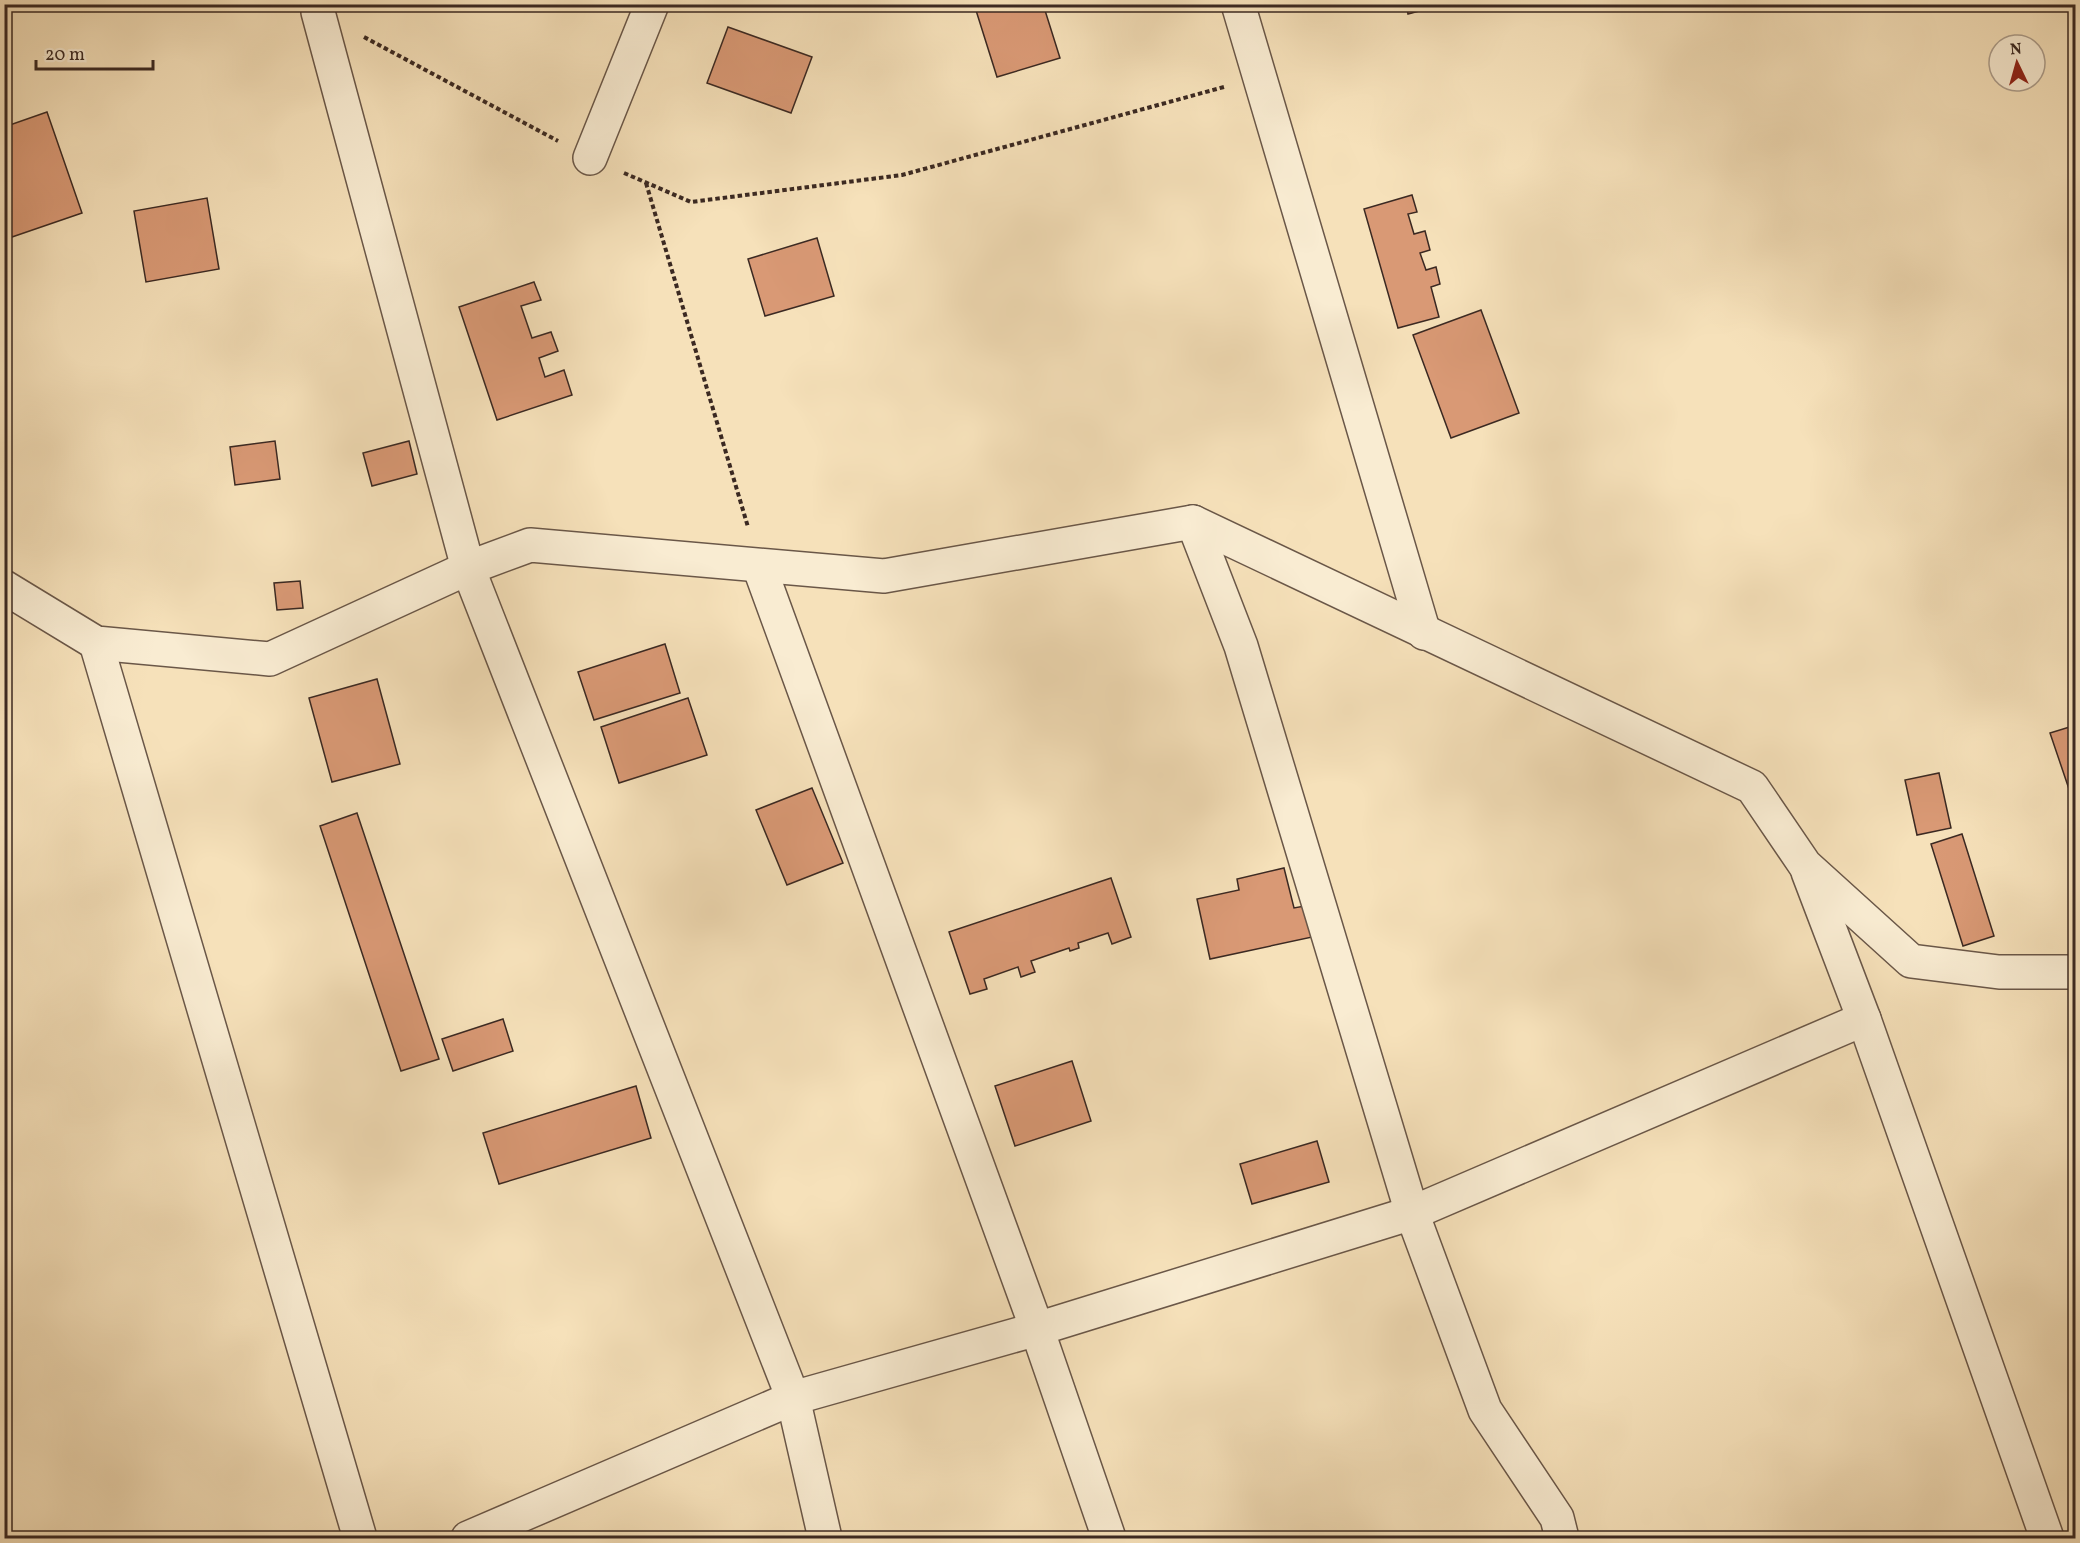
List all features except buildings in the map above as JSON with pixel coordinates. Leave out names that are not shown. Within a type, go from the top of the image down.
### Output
[{"type":"street","points":[[590,158],[652,4]]},
{"type":"street","points":[[1238,4],[1424,633]]},
{"type":"street","points":[[318,8],[468,568],[793,1398],[825,1539]]},
{"type":"street","points":[[1193,522],[1241,645],[1412,1213],[1485,1410],[1557,1518],[1562,1539]]},
{"type":"street","points":[[4,587],[96,643],[270,659],[468,568],[530,545],[884,576],[1193,522],[1752,787],[1805,865],[1864,1018],[2047,1539]]},
{"type":"street","points":[[759,566],[1037,1329],[1109,1539]]},
{"type":"street","points":[[96,643],[360,1539]]},
{"type":"street","points":[[1805,865],[1911,961],[1999,972],[2076,972]]},
{"type":"street","points":[[468,1539],[793,1398],[1037,1329],[1412,1213],[1864,1018]]},
{"type":"path","points":[[318,8],[590,158],[690,202],[902,175],[1259,78]]},
{"type":"path","points":[[645,182],[759,566]]}]
